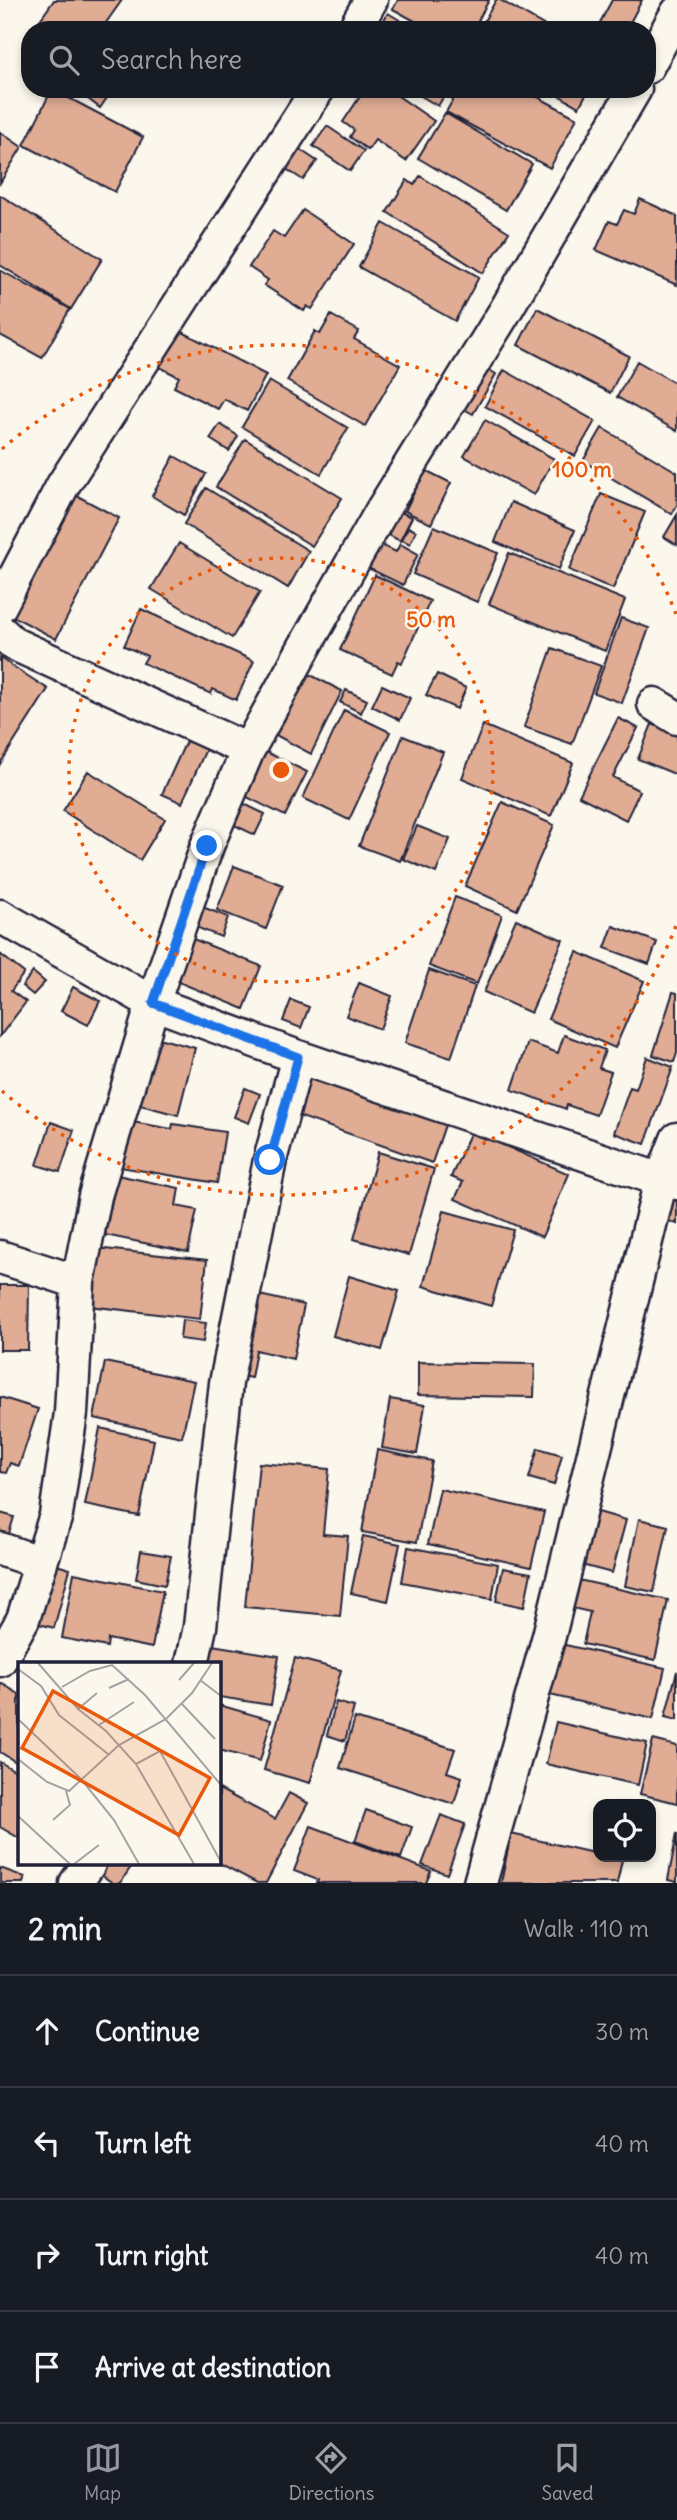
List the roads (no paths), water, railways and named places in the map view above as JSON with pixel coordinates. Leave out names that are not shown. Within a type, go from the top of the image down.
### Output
[{"type":"street","points":[[359,21],[371,0]]},
{"type":"street","points":[[656,51],[677,13]]},
{"type":"street","points":[[0,606],[64,485],[312,98]]},
{"type":"street","points":[[0,1660],[23,1619],[55,1515],[71,1413],[78,1282],[95,1196],[153,1003],[207,846],[248,750],[382,513],[511,302],[630,98]]},
{"type":"street","points":[[0,631],[14,645],[248,750]]},
{"type":"street","points":[[0,916],[153,1003],[298,1057],[669,1181]]},
{"type":"street","points":[[192,1662],[200,1627],[226,1383],[270,1160],[298,1057]]},
{"type":"street","points":[[480,1883],[549,1636],[669,1181],[677,1139]]},
{"type":"street","points":[[0,1257],[78,1282]]},
{"type":"street","points":[[0,1549],[41,1563]]},
{"type":"street","points":[[76,1883],[88,1866]]}]
